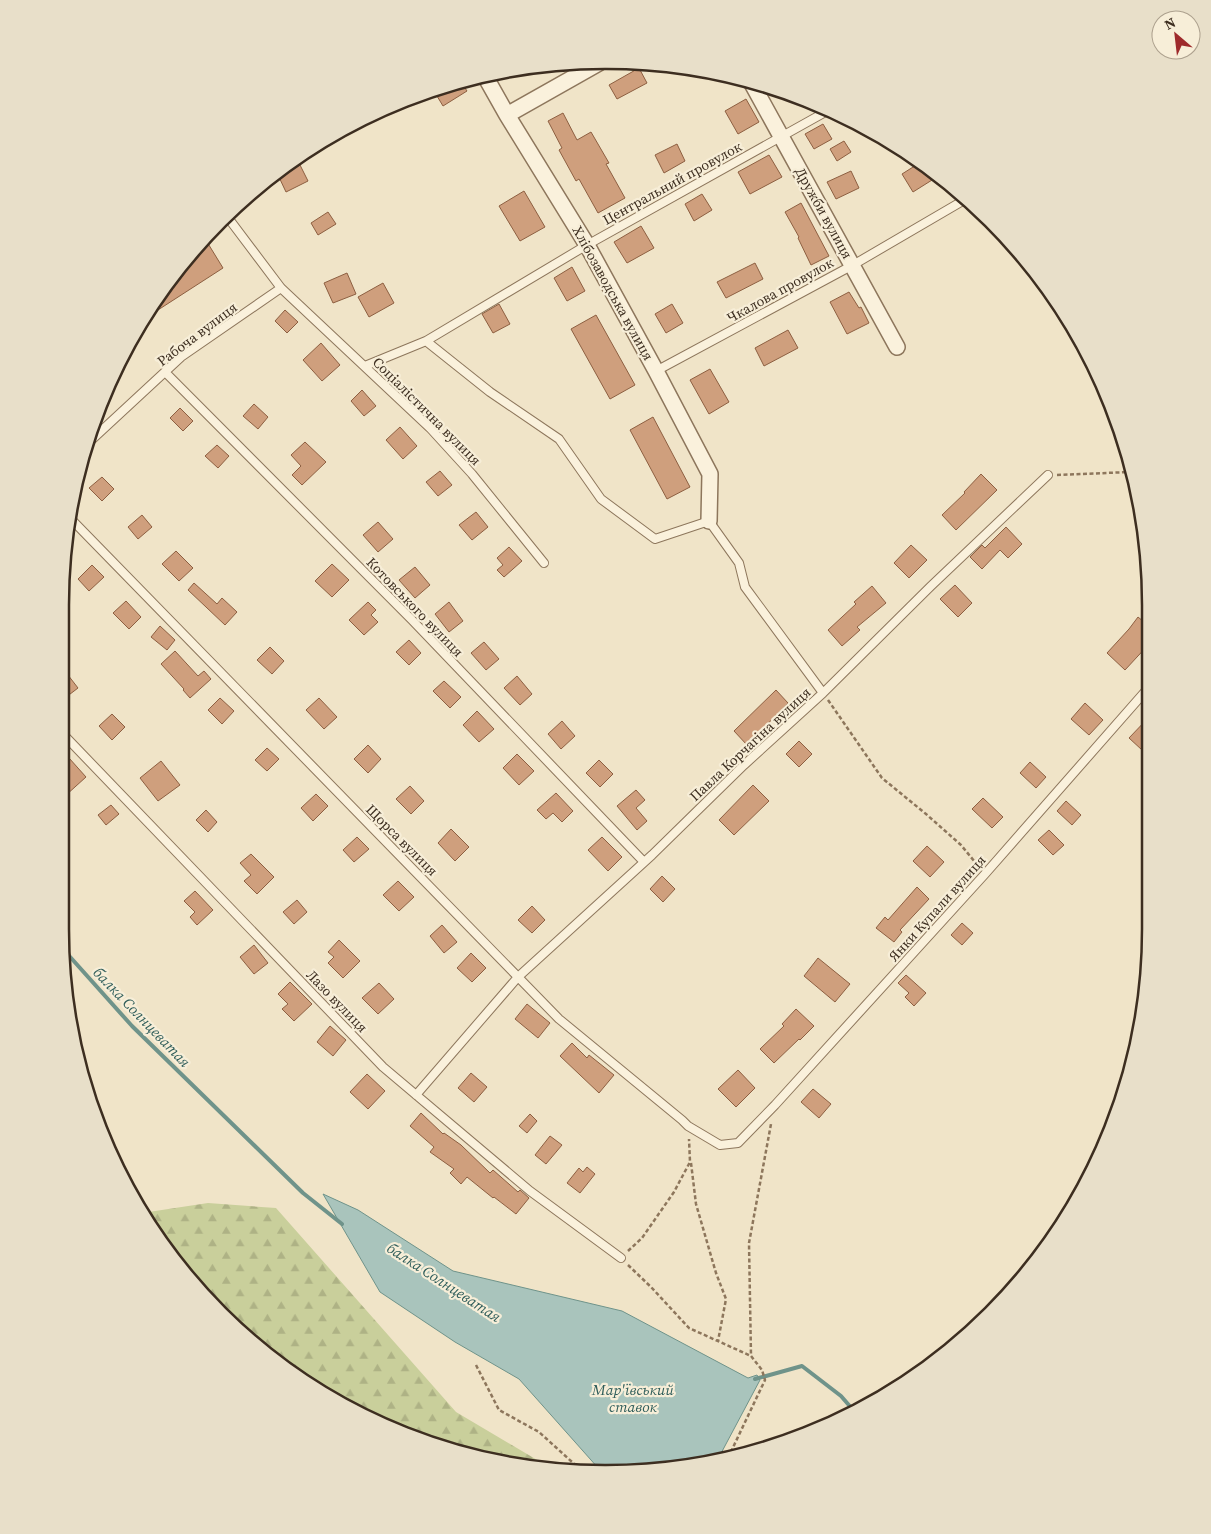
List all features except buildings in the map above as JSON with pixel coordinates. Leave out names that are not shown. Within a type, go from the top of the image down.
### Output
[{"type":"street","points":[[507,115],[586,70]]},
{"type":"street","name":"Хлібозаводська вулиця","points":[[488,82],[587,245],[710,474],[710,521]]},
{"type":"street","name":"Дружби вулиця","points":[[756,91],[897,347]]},
{"type":"lane","name":"Центральний провулок","points":[[365,366],[426,341],[587,245],[821,114]]},
{"type":"lane","name":"Чкалова провулок","points":[[656,371],[853,265],[960,203]]},
{"type":"lane","name":"Соціалістична вулиця","points":[[231,221],[281,288],[430,428],[472,474],[544,563]]},
{"type":"lane","name":"Рабоча вулиця","points":[[96,436],[181,357],[281,288]]},
{"type":"lane","points":[[426,341],[490,392],[559,439],[601,499],[655,539],[710,521],[739,563],[744,587],[822,693]]},
{"type":"lane","name":"Котовського вулиця","points":[[165,372],[412,620],[644,862]]},
{"type":"lane","name":"Павла Корчагіна вулиця","points":[[416,1095],[518,977],[644,862],[1048,475]]},
{"type":"lane","name":"Щорса вулиця","points":[[75,523],[560,1019],[688,1126],[720,1145],[738,1143]]},
{"type":"lane","name":"Янки Купали вулиця","points":[[738,1143],[775,1105],[985,874],[1142,695]]},
{"type":"lane","name":"Лазо вулиця","points":[[69,740],[384,1067],[530,1191],[621,1258]]},
{"type":"path","points":[[1048,475],[1125,472]]},
{"type":"path","points":[[822,693],[882,778],[954,839],[985,874]]},
{"type":"path","points":[[751,1356],[749,1243],[775,1105]]},
{"type":"path","points":[[688,1126],[690,1162],[696,1204],[716,1274],[726,1300],[718,1341]]},
{"type":"path","points":[[690,1162],[674,1192],[642,1238],[621,1258],[651,1287],[688,1328],[751,1356],[762,1370],[765,1380],[732,1450]]},
{"type":"path","points":[[476,1365],[499,1410],[539,1432],[574,1464]]},
{"type":"green space","points":[[208,1203],[276,1208],[456,1412],[540,1461],[501,1455],[433,1437],[368,1410],[307,1375],[252,1332],[226,1308],[180,1255],[150,1212]]},
{"type":"water","name":"Мар'ївський ставок","points":[[323,1194],[358,1210],[453,1271],[622,1311],[748,1378],[757,1375],[760,1380],[722,1452],[676,1461],[595,1465],[519,1379],[455,1342],[380,1292]]},
{"type":"waterway","name":"балка Солнцеватая","points":[[70,957],[132,1026],[303,1193],[342,1224]]},
{"type":"waterway","name":"балка Солнцеватая","points":[[755,1379],[802,1366],[841,1396],[850,1406]]}]
